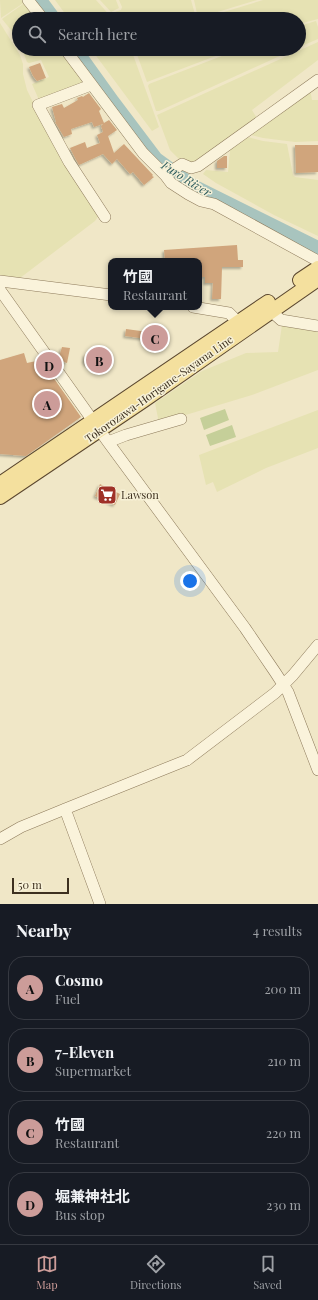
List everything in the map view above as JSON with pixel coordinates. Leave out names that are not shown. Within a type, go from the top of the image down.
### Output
[{"type":"main road","name":"Tokorozawa-Horigane-Sayama Line","points":[[0,497],[238,322],[318,268]]},
{"type":"main road","name":"Tokorozawa-Horigane-Sayama Line","points":[[0,484],[96,425],[318,279]]},
{"type":"street","points":[[28,0],[37,12]]},
{"type":"street","points":[[70,56],[143,153],[171,183],[188,194],[206,203],[214,204],[318,261]]},
{"type":"street","points":[[165,175],[182,164],[191,168],[198,166],[318,80]]},
{"type":"street","points":[[91,85],[38,105],[69,162],[104,216]]},
{"type":"street","points":[[0,281],[108,295]]},
{"type":"street","points":[[0,290],[108,442],[241,622],[283,684],[318,770]]},
{"type":"street","points":[[202,308],[229,313],[238,322]]},
{"type":"street","points":[[271,311],[281,320],[318,326]]},
{"type":"street","points":[[108,442],[126,435],[181,419]]},
{"type":"street","points":[[0,839],[65,809],[186,760],[275,693],[293,675],[318,645]]},
{"type":"street","points":[[65,809],[100,904]]},
{"type":"shaded area","points":[[0,0],[24,0],[25,2],[1,18]]},
{"type":"shaded area","points":[[55,0],[96,0],[107,12],[64,12]]},
{"type":"shaded area","points":[[100,0],[116,0],[119,8],[111,12]]},
{"type":"shaded area","points":[[119,0],[191,0],[194,12],[115,12],[121,10],[122,7]]},
{"type":"shaded area","points":[[194,0],[257,0],[218,12],[197,12]]},
{"type":"shaded area","points":[[263,0],[318,0],[318,19],[306,22],[306,12],[224,12]]},
{"type":"shaded area","points":[[26,2],[33,12],[12,12],[12,32],[2,19]]},
{"type":"shaded area","points":[[316,21],[318,27],[318,39],[306,44],[306,24]]},
{"type":"shaded area","points":[[0,23],[12,42],[12,56],[20,56],[27,90],[36,108],[100,214],[95,221],[18,279],[0,275]]},
{"type":"shaded area","points":[[318,42],[318,60],[252,110],[258,120],[197,164],[190,165],[179,159],[170,150],[157,115],[287,56],[306,56],[306,47]]},
{"type":"shaded area","points":[[25,56],[66,56],[86,82],[39,100],[32,84],[49,77],[41,60],[29,63]]},
{"type":"shaded area","points":[[96,56],[134,56],[159,127],[152,131]]},
{"type":"shaded area","points":[[138,56],[216,56],[147,82]]},
{"type":"shaded area","points":[[222,56],[280,56],[159,111],[156,111],[148,86],[149,84]]},
{"type":"shaded area","points":[[310,89],[312,100],[318,100],[318,141],[295,142],[263,138],[247,134]]},
{"type":"shaded area","points":[[244,136],[263,141],[287,144],[293,175],[295,177],[318,180],[318,236],[274,215],[216,183],[203,174],[206,170],[228,172],[229,147]]},
{"type":"shaded area","points":[[282,325],[318,330],[318,370],[252,395],[159,423],[155,403],[202,371],[246,353],[278,352]]},
{"type":"shaded area","points":[[318,410],[318,448],[266,468],[217,492],[213,482],[206,485],[199,455]]},
{"type":"green space","points":[[225,409],[229,420],[204,430],[200,418]]},
{"type":"green space","points":[[232,425],[236,437],[210,446],[206,435]]},
{"type":"building","points":[[40,63],[46,78],[37,81],[29,67]]},
{"type":"building","points":[[89,93],[101,109],[99,111],[104,123],[109,120],[117,130],[108,136],[114,153],[124,144],[153,175],[152,176],[154,177],[144,185],[133,172],[130,174],[117,159],[112,164],[103,154],[79,165],[70,148],[85,142],[87,148],[100,143],[97,135],[103,132],[101,126],[103,124],[94,127],[92,122],[71,129],[72,134],[64,137],[55,122],[52,107],[62,104],[64,108],[78,100],[77,98],[83,97]]},
{"type":"building","points":[[295,145],[318,145],[318,172],[296,173]]},
{"type":"building","points":[[224,156],[227,156],[227,168],[217,168],[217,161]]},
{"type":"building","points":[[237,245],[238,260],[243,260],[243,267],[222,267],[221,299],[212,299],[213,283],[205,283],[205,277],[202,277],[202,258],[165,258],[164,250]]},
{"type":"building","points":[[126,329],[148,332],[148,330],[164,332],[162,346],[146,344],[147,339],[125,336]]},
{"type":"building","points":[[62,347],[70,348],[67,363],[58,360]]},
{"type":"building","points":[[24,353],[27,363],[41,360],[81,417],[26,456],[0,454],[0,360]]},
{"type":"building","points":[[88,353],[110,357],[108,369],[85,364],[85,354],[87,355]]},
{"type":"building","name":"Lawson","points":[[100,484],[120,494],[115,505],[95,496]]},
{"type":"waterway","name":"Furo River","points":[[40,0],[49,12]]},
{"type":"waterway","name":"Furo River","points":[[80,56],[156,159],[193,186],[318,248]]},
{"type":"place","name":"竹國","points":[[155,338]]},
{"type":"place","name":"7-Eleven","points":[[99,360]]},
{"type":"place","name":"堀兼神社北","points":[[49,365]]},
{"type":"place","name":"Cosmo","points":[[47,404]]},
{"type":"place","name":"Lawson","points":[[107,495]]}]
